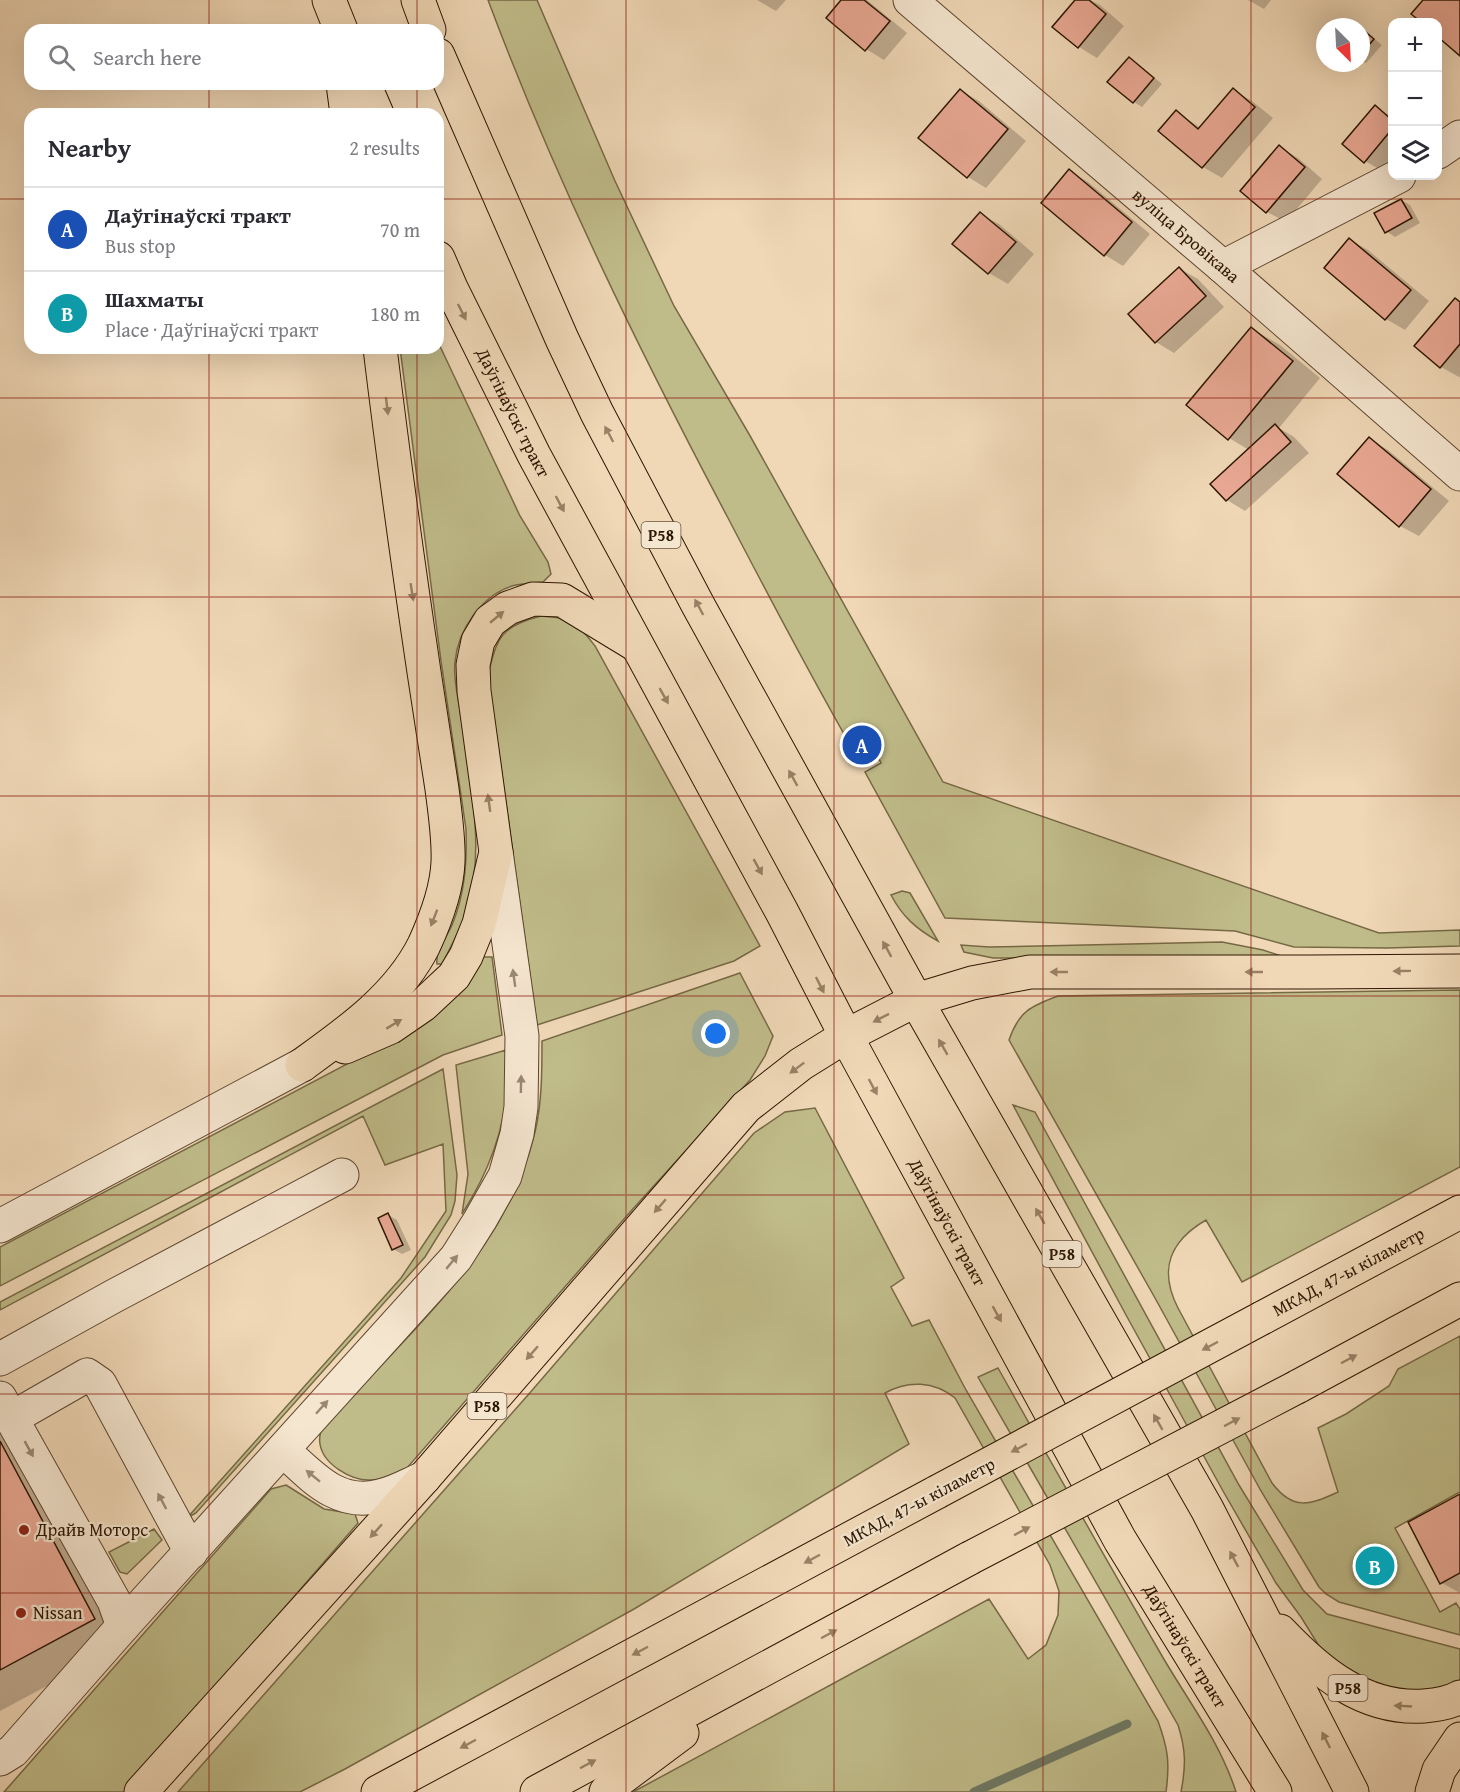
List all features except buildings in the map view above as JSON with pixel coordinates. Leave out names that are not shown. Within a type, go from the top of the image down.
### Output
[{"type":"main road","points":[[418,0],[427,24]]},
{"type":"main road","name":"Р58","points":[[444,69],[562,339],[597,412],[698,604],[916,1000],[1208,1509],[1352,1792]]},
{"type":"main road","points":[[344,90],[346,108]]},
{"type":"main road","points":[[367,90],[374,108]]},
{"type":"main road","name":"Даўгінаўскі тракт","points":[[444,271],[534,454],[1120,1540],[1275,1792]]},
{"type":"main road","points":[[302,1065],[358,1024],[408,971],[424,945],[442,895],[448,862],[440,775],[403,534],[381,354]]},
{"type":"main road","points":[[302,1065],[391,1027],[423,1005],[454,976],[466,956],[479,924],[496,852],[474,692],[473,665],[478,641],[490,621],[508,608],[533,599],[562,600],[636,645]]},
{"type":"main road","name":"Р58","points":[[141,1792],[424,1478],[746,1107],[801,1064],[846,1036],[916,1000],[972,983],[1030,972],[1460,970]]},
{"type":"main road","name":"МКАД, 47-ы кіламетр","points":[[378,1792],[1460,1212]]},
{"type":"main road","points":[[537,1792],[970,1558],[1460,1299]]},
{"type":"main road","name":"Р58","points":[[1260,1610],[1294,1646],[1329,1676],[1351,1690],[1376,1701],[1394,1706],[1433,1706],[1460,1697]]},
{"type":"main road","points":[[606,1792],[778,1662]]},
{"type":"main road","points":[[1208,1684],[1248,1792]]},
{"type":"main road","points":[[1432,1792],[1439,1770],[1460,1739]]},
{"type":"street","name":"вуліца Бровікава","points":[[910,0],[1223,267],[1460,474]]},
{"type":"street","points":[[1442,149],[1460,137]]},
{"type":"street","points":[[1223,267],[1391,180]]},
{"type":"street","points":[[0,1759],[13,1751],[456,1258],[505,1176],[517,1134],[521,1107],[522,1036],[496,852]]},
{"type":"street","points":[[0,1226],[302,1065]]},
{"type":"street","points":[[0,1359],[342,1175]]},
{"type":"street","points":[[123,1626],[114,1601],[6,1408],[87,1375],[100,1384],[191,1552]]},
{"type":"street","points":[[283,1450],[335,1494],[356,1499],[381,1496],[424,1478]]},
{"type":"shaded area","points":[[488,0],[537,0],[615,181],[674,306],[749,434],[943,782],[1379,933],[1460,930],[1460,946],[1294,947],[1235,931],[945,918],[865,772],[881,763],[862,726],[844,734],[662,391],[541,133]]},
{"type":"shaded area","points":[[401,354],[444,354],[520,516],[548,562],[551,574],[543,582],[512,586],[490,598],[481,606],[466,627],[457,650],[455,681],[473,796],[476,835],[474,878],[467,910],[459,931],[442,964],[437,964],[438,954],[452,925],[462,890],[466,829],[441,661]]},
{"type":"shaded area","points":[[541,616],[560,618],[573,623],[595,646],[760,946],[734,961],[537,1025],[488,675],[494,651],[503,635],[517,624]]},
{"type":"shaded area","points":[[902,891],[910,893],[938,941],[916,927],[905,916],[891,895]]},
{"type":"shaded area","points":[[1222,942],[1263,950],[1287,958],[993,958],[964,952],[961,945],[989,947]]},
{"type":"shaded area","points":[[482,957],[492,957],[502,1035],[443,1055],[0,1286],[0,1247],[404,1034]]},
{"type":"shaded area","points":[[740,973],[773,1036],[765,1056],[750,1080],[631,1211],[407,1468],[376,1480],[355,1478],[339,1470],[322,1451],[321,1430],[448,1292],[485,1244],[514,1192],[535,1132],[541,1087],[542,1041]]},
{"type":"shaded area","points":[[1460,990],[1460,1167],[1242,1282],[1206,1220],[1184,1237],[1176,1247],[1171,1257],[1169,1281],[1178,1308],[1272,1483],[1287,1498],[1295,1502],[1319,1500],[1338,1492],[1318,1428],[1346,1414],[1389,1386],[1398,1369],[1460,1336],[1460,1492],[1395,1528],[1440,1612],[1456,1603],[1460,1609],[1460,1635],[1339,1602],[1319,1587],[1261,1491],[1009,1040],[1017,1022],[1027,1011],[1058,996]]},
{"type":"shaded area","points":[[506,1050],[507,1087],[498,1138],[479,1184],[462,1214],[468,1174],[456,1065]]},
{"type":"shaded area","points":[[443,1069],[457,1175],[455,1201],[451,1215],[425,1257],[196,1513],[187,1518],[401,1278],[446,1211],[443,1144],[385,1165],[363,1116],[0,1310],[0,1302]]},
{"type":"shaded area","points":[[1013,1105],[1035,1112],[1239,1485],[1303,1590],[1327,1614],[1460,1649],[1460,1687],[1431,1698],[1353,1678],[1319,1646],[1276,1583],[1223,1491]]},
{"type":"shaded area","points":[[815,1108],[904,1278],[891,1287],[912,1326],[929,1320],[966,1390],[1158,1721],[1167,1756],[1166,1792],[633,1792],[989,1599],[1028,1659],[1046,1645],[1058,1615],[1059,1591],[1050,1565],[955,1398],[938,1388],[912,1384],[885,1393],[909,1444],[634,1609],[300,1792],[178,1792],[528,1395],[754,1133],[785,1112]]},
{"type":"shaded area","points":[[998,1368],[1168,1667],[1211,1736],[1236,1792],[1181,1792],[1184,1758],[1183,1742],[1178,1725],[978,1377]]},
{"type":"shaded area","points":[[286,1485],[324,1509],[355,1514],[358,1523],[124,1792],[4,1792],[271,1489]]},
{"type":"shaded area","points":[[154,1529],[162,1540],[127,1574],[120,1572],[109,1552]]},
{"type":"waterway","points":[[974,1792],[1127,1724]]},
{"type":"place","name":"Даўгінаўскі тракт","points":[[862,745]]},
{"type":"place","name":"Драйв Моторс","points":[[24,1530]]},
{"type":"place","name":"Шахматы","points":[[1375,1566]]},
{"type":"place","name":"Nissan","points":[[21,1613]]}]
